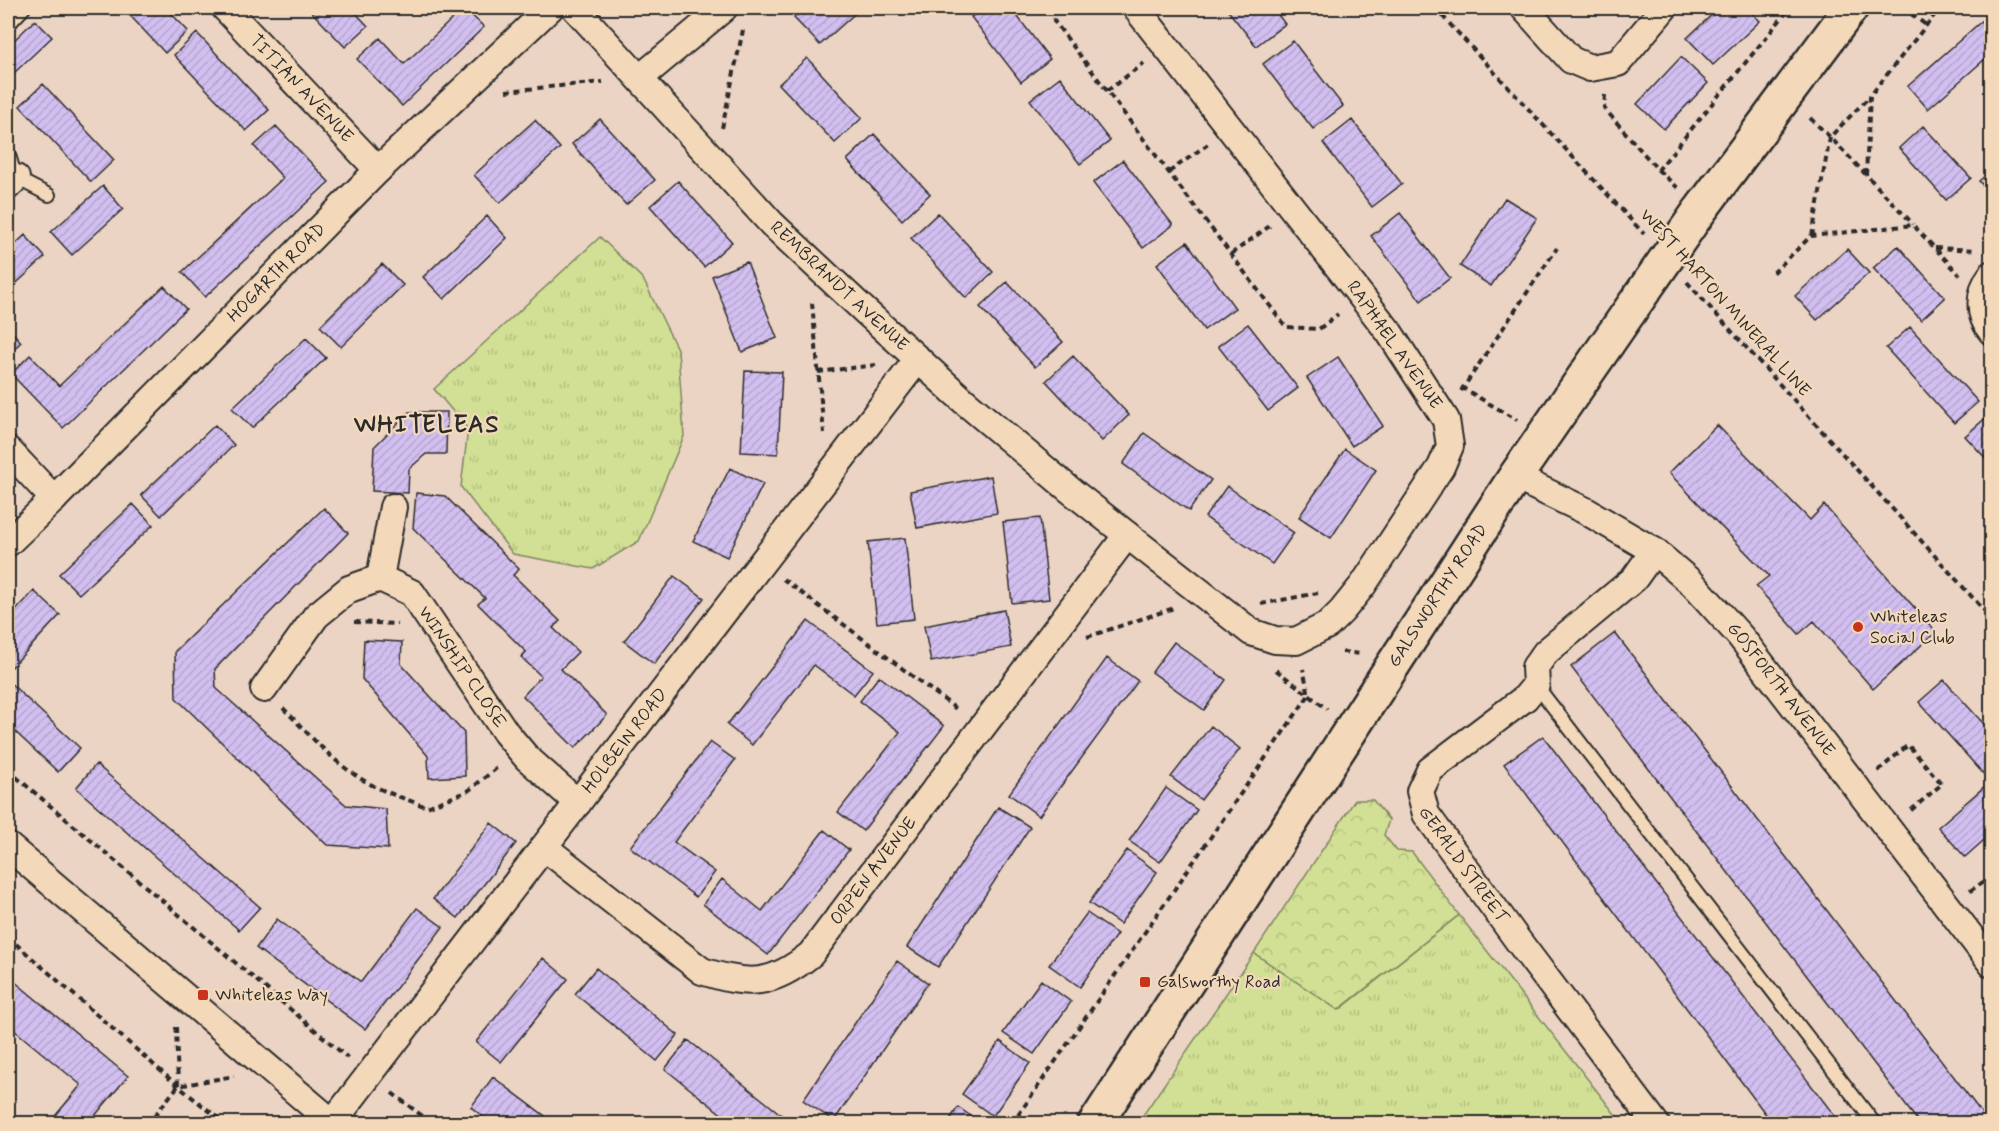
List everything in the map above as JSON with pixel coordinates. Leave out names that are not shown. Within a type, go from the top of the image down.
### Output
[{"type":"main road","name":"GALSWORTHY ROAD","points":[[1095,1124],[1515,477],[1629,312],[1690,203],[1851,8]]},
{"type":"street","name":"TITIAN AVENUE","points":[[225,8],[378,170]]},
{"type":"street","name":"HOGARTH ROAD","points":[[8,543],[378,170],[550,8]]},
{"type":"street","name":"REMBRANDT AVENUE","points":[[575,8],[772,224],[973,408],[1129,536]]},
{"type":"street","points":[[640,78],[724,8]]},
{"type":"street","name":"RAPHAEL AVENUE","points":[[1136,8],[1362,296],[1389,332],[1446,420],[1450,446],[1441,467],[1363,585],[1328,625],[1296,641]]},
{"type":"street","points":[[1524,8],[1571,60],[1590,68],[1618,63],[1664,8]]},
{"type":"street","points":[[1992,274],[1984,284],[1980,306],[1992,332]]},
{"type":"street","name":"HOLBEIN ROAD","points":[[333,1123],[918,359]]},
{"type":"street","points":[[8,450],[54,499]]},
{"type":"street","name":"GOSFORTH AVENUE","points":[[1515,477],[1586,511],[1654,551],[1693,584],[1740,636],[1992,964]]},
{"type":"street","points":[[264,689],[313,621],[349,589],[380,578],[393,507]]},
{"type":"street","points":[[1129,536],[1251,632],[1275,640],[1296,641]]},
{"type":"street","name":"ORPEN AVENUE","points":[[544,848],[702,971],[729,979],[754,981],[774,978],[793,969],[811,954],[1129,536]]},
{"type":"street","points":[[1536,685],[1535,667],[1546,652],[1634,579],[1654,551]]},
{"type":"street","name":"WINSHIP CLOSE","points":[[380,578],[412,592],[506,733],[520,750],[578,803]]},
{"type":"street","name":"GERALD STREET","points":[[1536,685],[1525,698],[1430,770],[1420,791],[1425,814],[1656,1124]]},
{"type":"street","points":[[8,846],[333,1123]]},
{"type":"lane","points":[[8,25],[24,8]]},
{"type":"lane","points":[[8,153],[12,182],[48,195]]},
{"type":"lane","points":[[1536,685],[1875,1124]]},
{"type":"path","points":[[1056,8],[1054,21],[1286,327],[1319,329],[1362,296]]},
{"type":"path","name":"WEST HARTON MINERAL LINE","points":[[1435,8],[1645,235]]},
{"type":"path","points":[[1658,171],[1790,8]]},
{"type":"path","points":[[1903,8],[1926,25]]},
{"type":"path","points":[[1773,273],[1812,236],[1830,137],[1870,96],[1940,8]]},
{"type":"path","points":[[715,161],[743,29]]},
{"type":"path","points":[[1107,91],[1167,46]]},
{"type":"path","points":[[1608,65],[1604,108],[1658,171],[1690,203]]},
{"type":"path","points":[[457,95],[640,78]]},
{"type":"path","points":[[1866,175],[1870,96]]},
{"type":"path","points":[[1802,110],[1962,277],[1980,306]]},
{"type":"path","points":[[1169,172],[1230,128]]},
{"type":"path","points":[[1231,254],[1293,208]]},
{"type":"path","points":[[1812,236],[1913,225]]},
{"type":"path","points":[[1446,420],[1463,388],[1557,248]]},
{"type":"path","points":[[1935,248],[1980,250]]},
{"type":"path","points":[[808,258],[827,478]]},
{"type":"path","name":"WEST HARTON MINERAL LINE","points":[[1685,279],[1992,619]]},
{"type":"path","points":[[818,372],[918,359]]},
{"type":"path","points":[[1453,382],[1543,435]]},
{"type":"path","points":[[762,563],[981,728]]},
{"type":"path","points":[[1038,653],[1206,598]]},
{"type":"path","points":[[313,621],[434,626]]},
{"type":"path","points":[[1251,632],[1261,658],[1352,728]]},
{"type":"path","points":[[1296,641],[1306,648],[1397,658]]},
{"type":"path","points":[[264,689],[322,747],[355,775],[390,794],[427,807],[468,791],[520,750]]},
{"type":"path","points":[[1012,1124],[1309,695]]},
{"type":"path","points":[[1857,789],[1908,745],[1942,784],[1887,829]]},
{"type":"path","points":[[8,770],[369,1075],[433,1124]]},
{"type":"path","points":[[8,937],[178,1086],[226,1124]]},
{"type":"path","points":[[148,1124],[178,1086],[175,989]]},
{"type":"path","points":[[178,1086],[270,1070]]},
{"type":"green space","points":[[600,237],[643,279],[678,351],[684,436],[639,541],[593,569],[513,554],[461,487],[468,429],[434,389]]},
{"type":"green space","points":[[1355,800],[1373,800],[1389,820],[1384,835],[1397,851],[1412,852],[1459,915],[1338,1010],[1254,953]]},
{"type":"green space","points":[[1459,915],[1622,1123],[1137,1124],[1254,953],[1339,1010]]},
{"type":"building","points":[[123,8],[166,8],[188,31],[165,53]]},
{"type":"building","points":[[308,8],[351,8],[368,26],[345,47]]},
{"type":"building","points":[[464,8],[484,27],[402,106],[357,59],[380,38],[404,64]]},
{"type":"building","points":[[806,8],[861,8],[820,45],[794,18]]},
{"type":"building","points":[[983,8],[1011,8],[1050,59],[1021,82],[971,17]]},
{"type":"building","points":[[1226,8],[1273,8],[1285,24],[1256,46]]},
{"type":"building","points":[[1719,8],[1747,8],[1760,21],[1713,65],[1687,38]]},
{"type":"building","points":[[1992,12],[1992,53],[1928,109],[1908,86]]},
{"type":"building","points":[[35,20],[52,37],[14,73],[8,66],[8,46]]},
{"type":"building","points":[[197,33],[269,110],[246,131],[174,55]]},
{"type":"building","points":[[1293,41],[1343,106],[1313,129],[1263,64]]},
{"type":"building","points":[[1681,57],[1708,83],[1664,129],[1637,104]]},
{"type":"building","points":[[807,58],[862,118],[835,143],[779,84]]},
{"type":"building","points":[[1060,77],[1110,141],[1080,164],[1030,100]]},
{"type":"building","points":[[43,84],[114,160],[91,182],[20,106]]},
{"type":"building","points":[[600,119],[655,180],[626,205],[572,144]]},
{"type":"building","points":[[535,120],[560,148],[500,203],[474,175]]},
{"type":"building","points":[[1352,120],[1402,184],[1372,207],[1323,143]]},
{"type":"building","points":[[276,126],[329,182],[205,297],[182,272],[283,178],[254,146]]},
{"type":"building","points":[[1923,126],[1971,178],[1946,200],[1899,148]]},
{"type":"building","points":[[874,134],[930,194],[902,220],[847,160]]},
{"type":"building","points":[[1123,160],[1173,225],[1143,248],[1093,183]]},
{"type":"building","points":[[1992,170],[1992,195],[1979,181]]},
{"type":"building","points":[[678,181],[732,242],[704,267],[650,206]]},
{"type":"building","points":[[103,186],[123,209],[72,255],[51,232]]},
{"type":"building","points":[[1505,198],[1537,218],[1491,286],[1460,266]]},
{"type":"building","points":[[938,213],[993,272],[966,298],[911,238]]},
{"type":"building","points":[[1400,213],[1450,278],[1421,301],[1371,236]]},
{"type":"building","points":[[487,216],[507,238],[444,299],[423,277]]},
{"type":"building","points":[[25,235],[45,257],[8,291],[8,251]]},
{"type":"building","points":[[1187,242],[1235,308],[1204,330],[1157,264]]},
{"type":"building","points":[[1898,246],[1945,298],[1921,320],[1873,268]]},
{"type":"building","points":[[1847,249],[1869,273],[1817,320],[1795,296]]},
{"type":"building","points":[[747,262],[777,338],[742,352],[712,276]]},
{"type":"building","points":[[382,264],[403,285],[341,347],[320,326]]},
{"type":"building","points":[[1007,282],[1063,342],[1035,367],[980,307]]},
{"type":"building","points":[[164,286],[186,309],[63,428],[11,374],[30,355],[59,386]]},
{"type":"building","points":[[1248,324],[1298,388],[1268,411],[1218,346]]},
{"type":"building","points":[[8,327],[21,342],[8,355]]},
{"type":"building","points":[[1910,327],[1978,402],[1954,423],[1886,348]]},
{"type":"building","points":[[306,338],[326,358],[252,428],[232,408]]},
{"type":"building","points":[[1073,356],[1129,415],[1102,441],[1046,381]]},
{"type":"building","points":[[1338,357],[1383,426],[1352,446],[1307,378]]},
{"type":"building","points":[[745,371],[782,372],[778,454],[741,452]]},
{"type":"building","points":[[409,412],[447,412],[446,454],[426,454],[409,469],[408,493],[372,491],[374,447]]},
{"type":"building","points":[[1989,415],[1992,418],[1992,465],[1965,436]]},
{"type":"building","points":[[215,425],[234,445],[161,516],[141,495]]},
{"type":"building","points":[[1717,425],[1810,520],[1824,505],[1936,632],[1873,689],[1814,621],[1799,634],[1756,586],[1769,576],[1669,473]]},
{"type":"building","points":[[1144,433],[1211,480],[1189,511],[1123,464]]},
{"type":"building","points":[[1345,449],[1376,470],[1331,538],[1299,517]]},
{"type":"building","points":[[730,468],[763,484],[727,557],[693,541]]},
{"type":"building","points":[[991,476],[997,513],[917,528],[910,491]]},
{"type":"building","points":[[1227,486],[1294,533],[1272,564],[1205,517]]},
{"type":"building","points":[[416,493],[445,496],[519,569],[513,575],[560,621],[553,628],[578,652],[561,669],[607,715],[575,748],[523,696],[541,676],[521,657],[526,652],[478,604],[485,598],[413,528]]},
{"type":"building","points":[[133,504],[153,525],[79,594],[59,574]]},
{"type":"building","points":[[324,508],[348,533],[215,669],[216,688],[346,805],[386,809],[388,849],[327,845],[176,698],[175,651]]},
{"type":"building","points":[[1040,518],[1049,599],[1012,603],[1003,522]]},
{"type":"building","points":[[905,538],[914,619],[877,623],[868,542]]},
{"type":"building","points":[[674,576],[704,598],[654,664],[624,641]]},
{"type":"building","points":[[34,591],[60,615],[8,671],[8,619]]},
{"type":"building","points":[[1004,610],[1011,647],[931,662],[924,626]]},
{"type":"building","points":[[808,621],[873,671],[854,695],[814,665],[752,745],[727,725]]},
{"type":"building","points":[[1615,633],[1990,1124],[1920,1124],[1571,667]]},
{"type":"building","points":[[364,640],[402,642],[401,664],[464,733],[465,776],[429,778],[428,756],[362,679]]},
{"type":"building","points":[[1174,642],[1226,680],[1204,710],[1152,672]]},
{"type":"building","points":[[1107,658],[1138,681],[1039,816],[1009,794]]},
{"type":"building","points":[[879,676],[944,726],[863,831],[838,812],[900,732],[860,701]]},
{"type":"building","points":[[1944,680],[1992,733],[1992,776],[1988,779],[1919,702]]},
{"type":"building","points":[[8,681],[80,748],[58,772],[8,725]]},
{"type":"building","points":[[1211,726],[1240,749],[1201,800],[1171,777]]},
{"type":"building","points":[[1543,736],[1841,1124],[1773,1124],[1504,764]]},
{"type":"building","points":[[710,742],[735,760],[674,842],[715,872],[696,897],[630,847]]},
{"type":"building","points":[[96,764],[260,907],[239,930],[76,788]]},
{"type":"building","points":[[1992,780],[1992,833],[1965,857],[1938,827]]},
{"type":"building","points":[[1166,788],[1197,810],[1160,862],[1129,841]]},
{"type":"building","points":[[998,807],[1030,827],[938,967],[907,947]]},
{"type":"building","points":[[491,823],[516,843],[458,918],[433,899]]},
{"type":"building","points":[[824,830],[849,850],[768,955],[703,904],[722,879],[762,911]]},
{"type":"building","points":[[1127,850],[1157,872],[1120,924],[1089,903]]},
{"type":"building","points":[[417,908],[443,927],[365,1029],[256,948],[277,919],[361,982]]},
{"type":"building","points":[[1087,913],[1117,934],[1080,987],[1049,965]]},
{"type":"building","points":[[543,958],[568,979],[501,1062],[476,1042]]},
{"type":"building","points":[[897,961],[928,983],[834,1121],[803,1100]]},
{"type":"building","points":[[596,968],[678,1035],[657,1061],[575,994]]},
{"type":"building","points":[[8,976],[128,1076],[88,1124],[66,1124],[56,1115],[81,1085],[8,1025]]},
{"type":"building","points":[[1041,980],[1071,1002],[1034,1054],[1003,1033]]},
{"type":"building","points":[[688,1040],[793,1124],[734,1124],[665,1069]]},
{"type":"building","points":[[1000,1041],[1030,1063],[993,1116],[962,1094]]},
{"type":"building","points":[[493,1077],[545,1116],[539,1124],[492,1124],[471,1107]]},
{"type":"building","points":[[958,1107],[982,1124],[947,1124]]},
{"type":"place","name":"Whiteleas Social Club","points":[[1858,627]]},
{"type":"place","name":"Galsworthy Road","points":[[1145,982]]},
{"type":"place","name":"Whiteleas Way","points":[[203,995]]},
{"type":"district","name":"WHITELEAS","points":[[427,425]]}]
